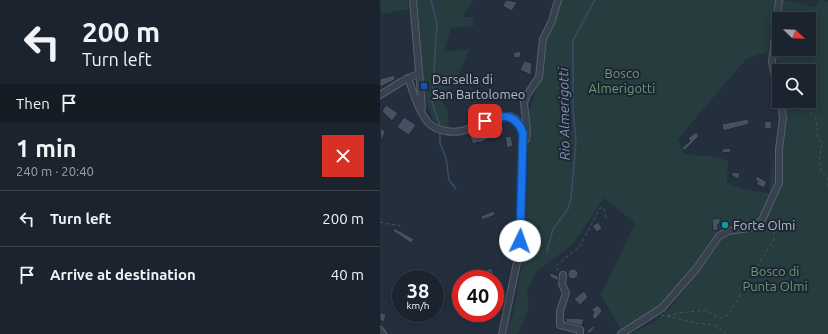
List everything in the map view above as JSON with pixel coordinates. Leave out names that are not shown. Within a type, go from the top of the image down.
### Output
[{"type":"street","points":[[412,0],[422,113]]},
{"type":"street","points":[[523,146],[527,130],[524,103],[527,95],[539,77],[543,39],[552,21],[558,0]]},
{"type":"street","points":[[774,64],[773,46],[779,0]]},
{"type":"street","points":[[380,95],[408,78],[418,74]]},
{"type":"street","points":[[408,78],[422,113],[428,122],[433,126],[447,131],[457,132],[498,116],[508,116],[516,121],[521,128],[523,146],[519,253],[502,334]]},
{"type":"street","points":[[621,334],[658,313],[696,269],[719,236],[729,231],[755,227],[764,216],[779,183],[779,150],[783,118],[782,108]]},
{"type":"street","points":[[563,274],[562,284],[566,293],[560,311],[560,326],[580,330],[580,334]]},
{"type":"street","points":[[380,330],[383,334]]},
{"type":"path","points":[[806,108],[816,118],[818,138],[822,143],[818,163],[824,176],[828,178],[828,188]]},
{"type":"path","points":[[563,274],[557,270],[556,267],[580,246],[600,208],[604,208],[606,218]]},
{"type":"path","points":[[668,316],[679,313],[706,310],[719,318],[728,315],[774,239],[774,224],[764,216]]},
{"type":"path","points":[[380,222],[392,226],[398,225],[404,227]]},
{"type":"path","points":[[658,313],[696,323],[714,325],[727,334]]},
{"type":"green space","points":[[380,0],[407,0],[409,9],[381,14]]},
{"type":"green space","points":[[417,0],[474,0],[463,17],[472,17],[474,26],[451,28],[444,52],[470,49],[454,84],[439,97],[447,109],[449,129],[440,126],[433,119],[429,109],[423,80]]},
{"type":"green space","name":"Bosco Almerigotti","points":[[561,0],[776,0],[774,12],[772,12],[772,23],[767,52],[747,58],[678,139],[684,154],[716,157],[728,161],[727,183],[747,190],[769,193],[773,156],[775,180],[767,203],[756,221],[745,226],[724,230],[712,237],[698,260],[670,294],[654,310],[621,330],[601,295],[635,223],[604,198],[573,244],[536,272],[527,290],[529,307],[518,334],[506,334],[514,311],[526,240],[529,112],[542,73],[547,37]]},
{"type":"green space","name":"Bosco di Punta Olmi","points":[[783,0],[815,7],[820,0],[828,2],[828,334],[630,334],[657,320],[669,309],[708,259],[722,238],[730,234],[754,231],[764,223],[783,186],[783,153],[787,120],[786,108],[816,108],[816,64],[778,64],[777,56],[816,56],[816,12],[782,12]]},
{"type":"building","points":[[506,0],[517,2],[512,11],[504,7],[503,5]]},
{"type":"building","points":[[520,51],[521,57],[514,58],[513,53]]},
{"type":"building","points":[[524,61],[532,63],[531,75],[520,70]]},
{"type":"building","points":[[394,75],[395,80],[380,87],[380,79]]},
{"type":"building","points":[[509,90],[512,95],[502,101],[499,96]]},
{"type":"building","points":[[386,105],[398,113],[392,121],[382,111]]},
{"type":"building","points":[[404,117],[416,125],[409,135],[397,127]]},
{"type":"building","points":[[748,119],[749,124],[723,131],[722,124]]},
{"type":"building","points":[[765,121],[772,122],[771,129],[764,128]]},
{"type":"building","points":[[502,125],[504,130],[480,143],[473,144],[470,137],[476,135],[474,132],[480,129],[483,134]]},
{"type":"building","points":[[380,128],[384,130],[385,133],[381,141]]},
{"type":"building","points":[[696,132],[699,136],[684,151],[682,148],[690,141],[688,138]]},
{"type":"building","points":[[511,136],[513,146],[507,148],[505,137]]},
{"type":"building","points":[[730,148],[731,152],[722,153],[722,149]]},
{"type":"building","points":[[732,172],[740,173],[739,179],[732,176]]},
{"type":"building","points":[[757,176],[767,182],[764,188],[756,184],[758,181],[755,180]]},
{"type":"building","points":[[494,211],[495,215],[482,220],[481,216]]},
{"type":"building","points":[[720,218],[718,230],[713,231],[712,219]]},
{"type":"building","points":[[598,222],[602,228],[597,232],[592,226]]},
{"type":"building","points":[[394,228],[414,239],[411,243],[393,231]]},
{"type":"building","points":[[573,269],[578,274],[573,279],[568,274]]},
{"type":"building","points":[[551,273],[558,276],[558,281],[549,276]]},
{"type":"building","points":[[584,291],[588,297],[580,305],[574,299]]},
{"type":"building","points":[[598,305],[602,311],[595,320],[592,316],[594,312],[591,310]]},
{"type":"building","points":[[380,312],[386,315],[384,322],[380,320]]},
{"type":"building","points":[[566,318],[584,319],[582,326],[566,322]]},
{"type":"building","points":[[595,325],[596,326],[589,334],[587,331]]},
{"type":"waterway","points":[[431,0],[437,24],[432,102],[440,126]]},
{"type":"waterway","name":"Rio Almerigotti","points":[[547,251],[553,229],[568,209],[571,199],[576,142],[573,108],[573,40],[595,0]]},
{"type":"waterway","points":[[440,132],[440,143],[446,158],[449,180],[456,189]]},
{"type":"place","name":"Darsella di San Bartolomeo","points":[[424,86]]},
{"type":"place","name":"Forte Olmi","points":[[725,225]]},
{"type":"route","points":[[485,121],[502,115],[508,116],[520,125],[523,133],[520,241]]}]
